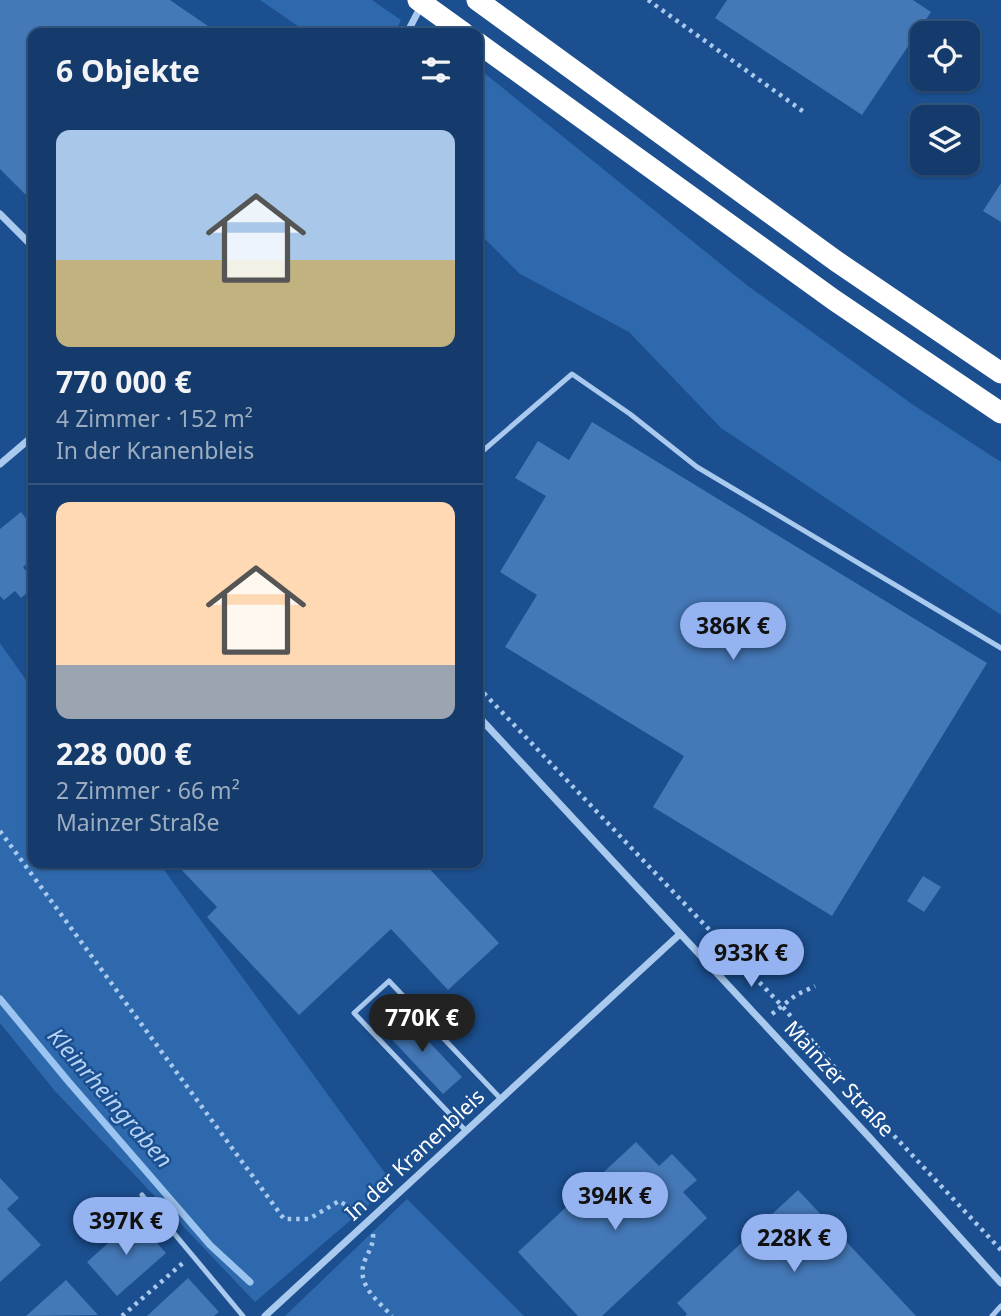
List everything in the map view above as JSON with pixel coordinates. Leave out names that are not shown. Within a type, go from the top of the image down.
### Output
[{"type":"highway","points":[[418,0],[457,28]]},
{"type":"highway","points":[[480,3],[746,196],[1001,373]]},
{"type":"highway","points":[[483,47],[834,300],[1001,413]]},
{"type":"street","points":[[410,28],[424,0]]},
{"type":"street","points":[[0,214],[28,242]]},
{"type":"street","points":[[0,464],[28,440]]},
{"type":"street","name":"Mainzer Straße","points":[[483,721],[1001,1283]]},
{"type":"street","name":"In der Kranenbleis","points":[[265,1316],[680,934]]},
{"type":"lane","points":[[483,451],[572,374],[630,414],[697,467],[1001,648]]},
{"type":"lane","points":[[466,1131],[354,1013],[389,981],[501,1099]]},
{"type":"lane","points":[[142,1195],[243,1316]]},
{"type":"lane","points":[[992,1316],[1001,1307]]},
{"type":"path","points":[[648,0],[804,112]]},
{"type":"path","points":[[483,693],[782,1006],[884,1125],[1001,1250]]},
{"type":"path","points":[[0,831],[284,1219],[309,1219],[339,1202],[371,1219],[374,1240],[362,1267],[364,1286],[392,1316]]},
{"type":"path","points":[[762,1022],[796,995],[815,986]]},
{"type":"path","points":[[122,1316],[192,1255]]},
{"type":"shaded area","points":[[260,0],[372,0],[401,20],[397,28],[301,28]]},
{"type":"shaded area","points":[[483,72],[748,286],[912,404],[1001,462],[1001,615],[721,428],[629,332],[520,274],[483,237]]},
{"type":"shaded area","points":[[0,643],[28,683],[28,868],[163,868],[393,1184],[255,1302],[54,1090],[0,1023]]},
{"type":"shaded area","points":[[407,1199],[524,1316],[285,1316]]},
{"type":"building","points":[[0,0],[170,0],[211,28],[28,28],[28,197],[0,169]]},
{"type":"building","points":[[727,0],[913,0],[931,12],[925,21],[910,21],[910,43],[862,115],[715,18]]},
{"type":"building","points":[[1001,183],[1001,222],[983,211]]},
{"type":"building","points":[[592,422],[987,663],[832,916],[653,807],[684,756],[505,647],[537,595],[500,572],[546,496],[515,478],[538,441],[569,460]]},
{"type":"building","points":[[21,512],[28,521],[28,563],[23,567],[28,574],[28,592],[21,598],[15,591],[4,600],[0,596],[0,529]]},
{"type":"building","points":[[180,868],[429,868],[499,943],[448,990],[391,929],[299,1015],[207,917],[217,907]]},
{"type":"building","points":[[923,876],[941,887],[924,912],[907,901]]},
{"type":"building","points":[[402,1013],[462,1077],[443,1094],[383,1030]]},
{"type":"building","points":[[636,1142],[659,1166],[672,1154],[697,1180],[683,1192],[707,1218],[602,1316],[578,1316],[518,1252]]},
{"type":"building","points":[[0,1178],[19,1198],[7,1209],[41,1245],[0,1282]]},
{"type":"building","points":[[798,1190],[916,1316],[685,1316],[687,1314],[677,1303]]},
{"type":"building","points":[[135,1219],[166,1253],[117,1296],[87,1262]]},
{"type":"building","points":[[188,1278],[219,1312],[214,1316],[147,1316]]},
{"type":"building","points":[[66,1280],[98,1315],[26,1316]]},
{"type":"waterway","name":"Kleinrheingraben","points":[[0,999],[210,1245],[250,1282]]}]
